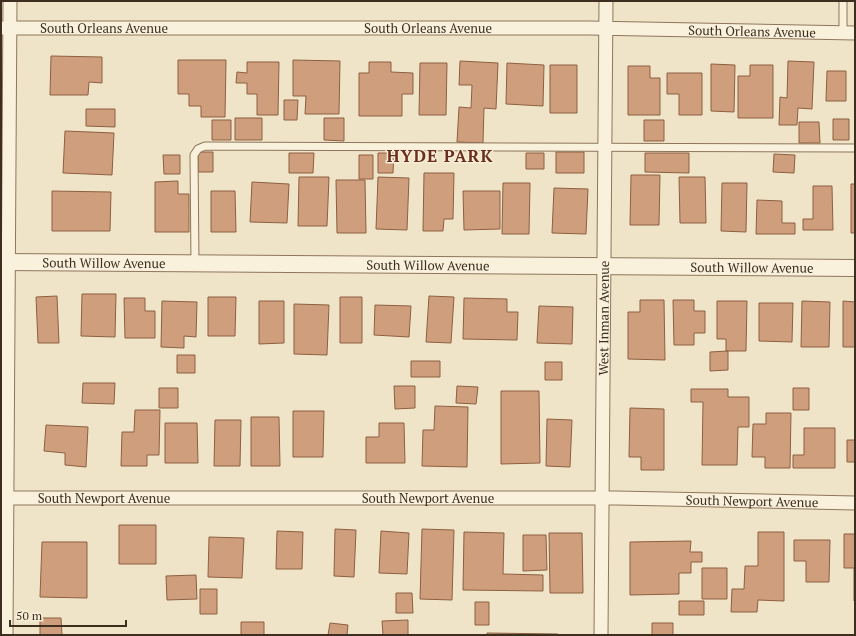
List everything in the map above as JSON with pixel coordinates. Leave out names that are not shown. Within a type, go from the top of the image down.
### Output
[{"type":"street","points":[[6,635],[4,498],[5,28],[10,1]]},
{"type":"street","name":"West Inman Avenue","points":[[601,635],[606,1]]},
{"type":"street","name":"South Orleans Avenue","points":[[5,28],[606,28],[849,32]]},
{"type":"street","name":"South Willow Avenue","points":[[5,262],[855,268]]},
{"type":"street","name":"South Newport Avenue","points":[[4,498],[602,498],[855,503]]},
{"type":"lane","points":[[844,1],[849,32]]},
{"type":"lane","points":[[195,263],[194,155],[198,149],[205,146],[855,148]]},
{"type":"building","points":[[51,56],[102,57],[102,83],[89,82],[88,95],[50,95]]},
{"type":"building","points":[[178,60],[226,60],[225,117],[201,117],[201,106],[189,106],[189,94],[178,94]]},
{"type":"building","points":[[293,60],[340,61],[339,114],[305,114],[306,96],[293,96]]},
{"type":"building","points":[[460,61],[498,63],[496,109],[484,108],[483,143],[457,142],[459,107],[471,108],[472,85],[459,85]]},
{"type":"building","points":[[788,61],[814,62],[812,109],[798,108],[797,125],[779,125],[780,97],[787,98]]},
{"type":"building","points":[[247,62],[279,62],[278,115],[257,115],[257,94],[247,94],[247,83],[236,83],[237,72],[247,73]]},
{"type":"building","points":[[369,62],[391,62],[391,72],[413,73],[413,94],[402,94],[402,116],[359,116],[359,73],[369,73]]},
{"type":"building","points":[[420,63],[447,63],[446,115],[419,115]]},
{"type":"building","points":[[507,63],[544,65],[543,106],[506,104]]},
{"type":"building","points":[[711,64],[735,65],[734,112],[711,111]]},
{"type":"building","points":[[550,65],[577,65],[577,113],[550,113]]},
{"type":"building","points":[[750,65],[773,65],[773,118],[738,118],[738,76],[750,76]]},
{"type":"building","points":[[628,66],[650,66],[650,78],[660,78],[660,115],[628,115]]},
{"type":"building","points":[[827,71],[846,71],[846,101],[826,101]]},
{"type":"building","points":[[667,73],[702,73],[702,115],[679,115],[679,94],[667,94]]},
{"type":"building","points":[[284,100],[298,100],[297,120],[284,120]]},
{"type":"building","points":[[86,109],[115,109],[115,127],[86,126]]},
{"type":"building","points":[[235,118],[262,118],[262,140],[235,140]]},
{"type":"building","points":[[324,118],[344,118],[344,141],[324,140]]},
{"type":"building","points":[[833,119],[849,119],[849,140],[833,140]]},
{"type":"building","points":[[212,120],[231,120],[231,140],[212,140]]},
{"type":"building","points":[[644,120],[664,120],[664,141],[644,141]]},
{"type":"building","points":[[799,122],[819,122],[820,143],[799,143]]},
{"type":"building","points":[[65,131],[114,133],[112,175],[63,173]]},
{"type":"building","points":[[198,152],[213,152],[213,172],[198,172]]},
{"type":"building","points":[[556,152],[584,152],[584,173],[556,173]]},
{"type":"building","points":[[289,153],[314,153],[313,173],[289,173]]},
{"type":"building","points":[[378,153],[394,153],[393,173],[378,173]]},
{"type":"building","points":[[526,153],[544,153],[544,169],[526,169]]},
{"type":"building","points":[[645,153],[689,153],[689,173],[645,172]]},
{"type":"building","points":[[774,154],[795,155],[794,173],[773,172]]},
{"type":"building","points":[[163,155],[180,155],[180,174],[164,174]]},
{"type":"building","points":[[359,155],[373,155],[373,179],[359,179]]},
{"type":"building","points":[[424,173],[454,173],[453,219],[444,219],[443,231],[423,231]]},
{"type":"building","points":[[631,175],[660,175],[659,225],[630,225]]},
{"type":"building","points":[[299,177],[329,177],[327,226],[298,226]]},
{"type":"building","points":[[378,177],[409,178],[407,230],[376,229]]},
{"type":"building","points":[[679,177],[705,177],[706,223],[680,223]]},
{"type":"building","points":[[336,180],[365,180],[366,233],[337,233]]},
{"type":"building","points":[[178,181],[178,194],[189,194],[189,232],[155,232],[155,182]]},
{"type":"building","points":[[252,182],[289,184],[287,223],[250,222]]},
{"type":"building","points":[[503,183],[530,183],[529,234],[502,234]]},
{"type":"building","points":[[722,183],[747,183],[746,232],[721,231]]},
{"type":"building","points":[[851,184],[855,184],[855,233],[851,233]]},
{"type":"building","points":[[813,186],[832,186],[833,230],[803,230],[803,219],[813,219]]},
{"type":"building","points":[[554,188],[588,189],[586,234],[552,233]]},
{"type":"building","points":[[52,191],[111,192],[110,231],[52,231]]},
{"type":"building","points":[[211,191],[235,191],[236,232],[211,232]]},
{"type":"building","points":[[463,191],[500,191],[500,229],[464,230]]},
{"type":"building","points":[[757,200],[782,201],[782,223],[795,223],[795,234],[756,234]]},
{"type":"building","points":[[82,294],[116,294],[115,337],[81,336]]},
{"type":"building","points":[[57,296],[59,343],[38,343],[36,297]]},
{"type":"building","points":[[429,296],[454,297],[451,343],[426,342]]},
{"type":"building","points":[[208,297],[236,297],[235,336],[208,336]]},
{"type":"building","points":[[340,297],[362,297],[362,343],[340,343]]},
{"type":"building","points":[[124,298],[145,298],[145,311],[155,311],[155,338],[125,338]]},
{"type":"building","points":[[464,298],[507,299],[507,312],[518,312],[517,340],[463,339]]},
{"type":"building","points":[[640,300],[664,300],[665,360],[628,359],[628,312],[640,312]]},
{"type":"building","points":[[673,300],[694,300],[694,311],[705,311],[705,333],[694,333],[694,345],[674,345]]},
{"type":"building","points":[[162,301],[197,302],[196,337],[184,336],[184,348],[161,347]]},
{"type":"building","points":[[259,301],[284,301],[284,343],[259,344]]},
{"type":"building","points":[[717,301],[747,301],[746,351],[726,351],[726,339],[717,339]]},
{"type":"building","points":[[802,301],[830,302],[829,347],[801,347]]},
{"type":"building","points":[[843,301],[855,302],[855,347],[843,347]]},
{"type":"building","points":[[759,303],[793,303],[792,342],[759,341]]},
{"type":"building","points":[[294,304],[329,305],[327,355],[294,354]]},
{"type":"building","points":[[375,305],[411,306],[409,337],[374,335]]},
{"type":"building","points":[[539,306],[573,307],[572,344],[537,343]]},
{"type":"building","points":[[728,351],[728,370],[710,371],[710,352]]},
{"type":"building","points":[[177,355],[195,355],[195,373],[177,373]]},
{"type":"building","points":[[411,361],[440,361],[440,377],[411,377]]},
{"type":"building","points":[[545,362],[562,362],[562,380],[545,380]]},
{"type":"building","points":[[83,383],[115,383],[114,404],[82,403]]},
{"type":"building","points":[[394,386],[415,386],[415,408],[395,409]]},
{"type":"building","points":[[457,386],[478,387],[476,404],[456,403]]},
{"type":"building","points":[[159,388],[178,388],[178,408],[159,408]]},
{"type":"building","points":[[793,388],[809,388],[809,410],[793,410]]},
{"type":"building","points":[[691,389],[728,389],[728,397],[749,397],[749,427],[738,427],[737,465],[702,465],[703,402],[691,402]]},
{"type":"building","points":[[501,391],[539,391],[540,463],[501,464]]},
{"type":"building","points":[[435,406],[468,407],[467,467],[422,466],[423,430],[434,430]]},
{"type":"building","points":[[630,408],[664,409],[664,470],[641,470],[641,457],[629,457]]},
{"type":"building","points":[[135,410],[160,410],[159,455],[147,455],[147,466],[121,466],[122,432],[134,432]]},
{"type":"building","points":[[293,411],[324,411],[323,457],[293,457]]},
{"type":"building","points":[[766,413],[791,413],[790,468],[765,468],[765,457],[752,457],[753,424],[766,424]]},
{"type":"building","points":[[251,417],[279,417],[280,466],[251,466]]},
{"type":"building","points":[[547,419],[572,420],[570,467],[546,466]]},
{"type":"building","points":[[215,420],[241,420],[240,466],[214,466]]},
{"type":"building","points":[[165,423],[197,423],[198,463],[165,463]]},
{"type":"building","points":[[379,423],[404,423],[405,463],[366,463],[366,437],[379,437]]},
{"type":"building","points":[[46,425],[88,427],[86,467],[65,465],[65,453],[44,451]]},
{"type":"building","points":[[804,428],[835,428],[835,468],[793,468],[793,455],[804,455]]},
{"type":"building","points":[[847,440],[855,440],[855,462],[847,462]]},
{"type":"building","points":[[119,525],[156,525],[156,564],[119,564]]},
{"type":"building","points":[[335,529],[356,530],[354,577],[334,576]]},
{"type":"building","points":[[422,529],[454,530],[452,600],[420,599]]},
{"type":"building","points":[[277,531],[303,532],[302,569],[276,569]]},
{"type":"building","points":[[381,531],[409,533],[407,574],[379,573]]},
{"type":"building","points":[[464,532],[504,533],[503,574],[543,575],[543,591],[463,590]]},
{"type":"building","points":[[758,532],[784,532],[784,601],[758,600],[757,612],[731,612],[732,589],[744,589],[745,566],[758,566]]},
{"type":"building","points":[[549,533],[582,533],[583,593],[550,593]]},
{"type":"building","points":[[844,534],[855,534],[855,601],[854,568],[844,568]]},
{"type":"building","points":[[523,535],[546,535],[547,570],[523,571]]},
{"type":"building","points":[[209,537],[244,538],[242,578],[208,577]]},
{"type":"building","points":[[794,540],[830,540],[829,582],[806,582],[806,561],[794,561]]},
{"type":"building","points":[[691,541],[690,552],[702,552],[702,562],[691,562],[691,573],[679,573],[679,594],[630,595],[630,542]]},
{"type":"building","points":[[42,542],[87,542],[87,598],[40,597]]},
{"type":"building","points":[[702,568],[727,568],[727,599],[702,599]]},
{"type":"building","points":[[196,575],[197,599],[167,600],[166,576]]},
{"type":"building","points":[[200,589],[217,589],[217,614],[200,614]]},
{"type":"building","points":[[396,593],[412,593],[413,613],[396,613]]},
{"type":"building","points":[[679,601],[704,601],[704,615],[679,615]]},
{"type":"building","points":[[475,602],[489,602],[489,625],[475,625]]},
{"type":"building","points":[[40,618],[61,618],[62,635],[40,635]]},
{"type":"building","points":[[408,620],[408,635],[383,635],[382,621]]},
{"type":"building","points":[[241,622],[264,622],[264,635],[241,635]]},
{"type":"building","points":[[330,623],[348,625],[347,635],[328,635]]},
{"type":"building","points":[[652,623],[673,623],[673,635],[652,635]]},
{"type":"building","points":[[487,633],[558,634],[558,635],[487,635]]},
{"type":"district","name":"HYDE PARK","points":[[440,155]]}]
